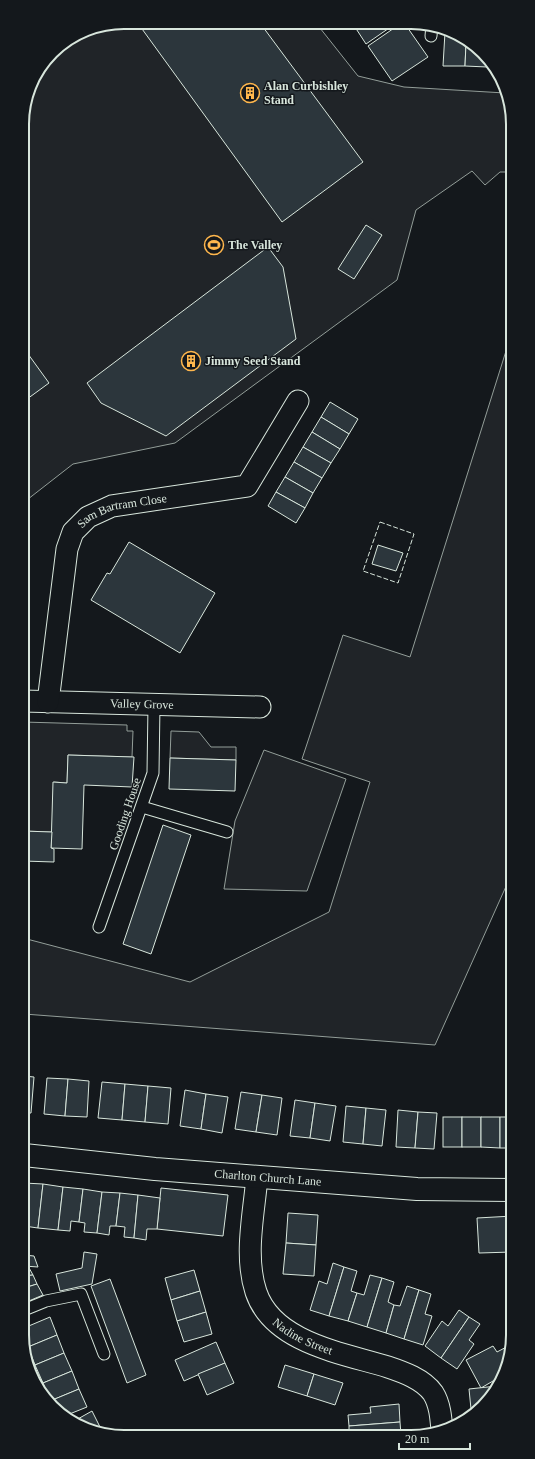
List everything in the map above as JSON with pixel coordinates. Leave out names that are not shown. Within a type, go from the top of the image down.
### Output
[{"type":"street","name":"Sam Bartram Close","points":[[48,702],[67,549],[73,532],[88,517],[112,506],[248,486],[298,401]]},
{"type":"street","name":"Valley Grove","points":[[29,701],[260,707]]},
{"type":"street","name":"Charlton Church Lane","points":[[29,1156],[155,1169],[417,1190],[506,1190]]},
{"type":"street","name":"Nadine Street","points":[[257,1177],[251,1242],[251,1267],[256,1292],[268,1314],[286,1331],[310,1343],[399,1371],[417,1380],[432,1392],[440,1410],[441,1425]]},
{"type":"lane","name":"Gooding House","points":[[99,927],[153,773],[154,705]]},
{"type":"lane","points":[[142,807],[227,832]]},
{"type":"lane","points":[[29,1308],[46,1301],[80,1294],[104,1354]]},
{"type":"shaded area","name":"The Valley","points":[[118,29],[321,29],[358,76],[404,87],[500,93],[506,118],[506,172],[500,172],[485,185],[472,171],[416,210],[397,280],[175,443],[73,464],[29,498],[29,118],[36,88],[45,71],[66,49],[88,36]]},
{"type":"shaded area","points":[[506,351],[506,886],[435,1045],[29,1014],[29,940],[190,982],[329,912],[370,782],[302,759],[343,635],[410,657]]},
{"type":"shaded area","points":[[29,722],[127,725],[127,731],[133,731],[132,757],[68,755],[67,783],[54,782],[52,832],[29,831]]},
{"type":"shaded area","points":[[171,731],[199,732],[211,747],[236,747],[236,760],[170,758]]},
{"type":"shaded area","points":[[264,750],[346,779],[307,891],[224,889],[235,821]]},
{"type":"building","name":"Alan Curbishley Stand","points":[[142,29],[264,29],[363,162],[282,222]]},
{"type":"building","points":[[356,29],[388,29],[366,44]]},
{"type":"building","points":[[393,29],[408,29],[428,57],[392,81],[368,46]]},
{"type":"building","points":[[445,36],[466,46],[465,66],[443,66]]},
{"type":"building","points":[[466,46],[487,67],[465,66]]},
{"type":"building","points":[[366,225],[382,235],[354,279],[338,269]]},
{"type":"building","name":"Jimmy Seed Stand","points":[[268,247],[283,267],[296,339],[166,436],[101,403],[87,383]]},
{"type":"building","points":[[29,355],[49,383],[29,398]]},
{"type":"building","points":[[330,402],[358,419],[349,434],[321,417]]},
{"type":"building","points":[[321,417],[349,434],[340,449],[312,432]]},
{"type":"building","points":[[312,432],[340,449],[331,463],[303,447]]},
{"type":"building","points":[[303,447],[331,463],[322,478],[294,462]]},
{"type":"building","points":[[294,462],[322,478],[313,493],[285,477]]},
{"type":"building","points":[[285,477],[313,493],[305,508],[276,492]]},
{"type":"building","points":[[276,492],[305,508],[296,523],[268,506]]},
{"type":"building","points":[[129,542],[215,593],[180,653],[91,600],[107,573],[110,574]]},
{"type":"building","points":[[378,545],[403,553],[396,571],[372,564]]},
{"type":"building","points":[[68,755],[134,757],[132,787],[84,785],[82,849],[51,848],[53,782],[67,783]]},
{"type":"building","points":[[170,758],[236,760],[235,791],[169,789]]},
{"type":"building","points":[[163,825],[191,835],[151,954],[123,944]]},
{"type":"building","points":[[29,831],[52,832],[51,848],[54,849],[54,862],[29,861]]},
{"type":"building","points":[[29,1076],[34,1077],[31,1113],[29,1113]]},
{"type":"building","points":[[47,1078],[68,1079],[65,1116],[44,1114]]},
{"type":"building","points":[[68,1079],[89,1081],[87,1117],[65,1116]]},
{"type":"building","points":[[102,1082],[125,1084],[122,1120],[98,1118]]},
{"type":"building","points":[[125,1084],[148,1086],[145,1122],[122,1120]]},
{"type":"building","points":[[148,1086],[171,1088],[168,1124],[145,1122]]},
{"type":"building","points":[[185,1090],[206,1094],[201,1129],[180,1126]]},
{"type":"building","points":[[241,1092],[262,1095],[256,1132],[235,1129]]},
{"type":"building","points":[[206,1094],[228,1097],[222,1133],[201,1129]]},
{"type":"building","points":[[262,1095],[282,1098],[277,1135],[256,1132]]},
{"type":"building","points":[[295,1100],[315,1103],[310,1138],[290,1136]]},
{"type":"building","points":[[315,1103],[336,1106],[330,1141],[310,1138]]},
{"type":"building","points":[[346,1106],[366,1108],[363,1144],[343,1142]]},
{"type":"building","points":[[366,1108],[386,1110],[382,1146],[363,1144]]},
{"type":"building","points":[[398,1110],[418,1112],[415,1148],[396,1147]]},
{"type":"building","points":[[418,1112],[437,1113],[434,1149],[415,1148]]},
{"type":"building","points":[[443,1117],[462,1117],[462,1147],[443,1147]]},
{"type":"building","points":[[462,1117],[481,1117],[481,1147],[462,1147]]},
{"type":"building","points":[[481,1117],[500,1117],[500,1148],[481,1147]]},
{"type":"building","points":[[500,1117],[506,1117],[506,1148],[500,1148]]},
{"type":"building","points":[[29,1183],[43,1184],[38,1228],[29,1227]]},
{"type":"building","points":[[43,1184],[63,1187],[58,1230],[38,1228]]},
{"type":"building","points":[[63,1187],[83,1189],[79,1222],[71,1221],[70,1231],[58,1230]]},
{"type":"building","points":[[161,1188],[228,1195],[223,1236],[157,1229]]},
{"type":"building","points":[[83,1189],[102,1192],[97,1233],[84,1232],[85,1223],[79,1222]]},
{"type":"building","points":[[102,1192],[120,1193],[116,1226],[110,1226],[109,1235],[97,1233]]},
{"type":"building","points":[[120,1193],[138,1195],[134,1238],[124,1237],[125,1227],[116,1226]]},
{"type":"building","points":[[138,1195],[160,1198],[157,1229],[147,1229],[146,1240],[134,1238]]},
{"type":"building","points":[[288,1213],[318,1215],[316,1245],[286,1243]]},
{"type":"building","points":[[506,1216],[506,1252],[479,1253],[477,1218]]},
{"type":"building","points":[[286,1243],[316,1245],[314,1276],[283,1274]]},
{"type":"building","points":[[84,1252],[97,1254],[92,1284],[60,1291],[56,1274],[82,1268]]},
{"type":"building","points":[[29,1256],[34,1256],[38,1267],[29,1266]]},
{"type":"building","points":[[333,1263],[344,1267],[329,1316],[310,1310],[319,1281],[327,1284]]},
{"type":"building","points":[[344,1267],[357,1271],[351,1291],[357,1293],[348,1321],[329,1316]]},
{"type":"building","points":[[29,1268],[33,1275],[29,1275]]},
{"type":"building","points":[[194,1270],[200,1291],[171,1300],[165,1278]]},
{"type":"building","points":[[29,1275],[33,1275],[37,1284],[29,1286]]},
{"type":"building","points":[[370,1275],[382,1278],[367,1327],[348,1321],[357,1293],[364,1295]]},
{"type":"building","points":[[382,1278],[394,1282],[388,1302],[394,1305],[386,1333],[367,1327]]},
{"type":"building","points":[[110,1279],[146,1375],[127,1383],[91,1286]]},
{"type":"building","points":[[37,1284],[43,1295],[29,1301],[29,1286]]},
{"type":"building","points":[[407,1286],[419,1290],[404,1339],[386,1333],[394,1305],[400,1306]]},
{"type":"building","points":[[419,1290],[431,1294],[425,1314],[432,1316],[423,1345],[404,1339]]},
{"type":"building","points":[[200,1291],[206,1312],[177,1321],[171,1300]]},
{"type":"building","points":[[459,1310],[469,1317],[441,1358],[425,1346],[442,1321],[448,1326]]},
{"type":"building","points":[[206,1312],[212,1334],[184,1342],[177,1321]]},
{"type":"building","points":[[50,1317],[57,1335],[30,1346],[29,1326]]},
{"type":"building","points":[[469,1317],[480,1324],[469,1340],[474,1344],[457,1369],[441,1358]]},
{"type":"building","points":[[57,1335],[64,1353],[35,1365],[30,1346]]},
{"type":"building","points":[[216,1342],[225,1363],[184,1381],[175,1360]]},
{"type":"building","points":[[493,1346],[497,1352],[505,1348],[499,1371],[494,1381],[481,1388],[466,1360]]},
{"type":"building","points":[[64,1353],[72,1371],[43,1383],[35,1365]]},
{"type":"building","points":[[225,1363],[234,1383],[207,1395],[198,1374]]},
{"type":"building","points":[[285,1365],[314,1374],[307,1396],[278,1387]]},
{"type":"building","points":[[72,1371],[79,1389],[54,1399],[43,1383]]},
{"type":"building","points":[[314,1374],[343,1383],[335,1405],[307,1396]]},
{"type":"building","points":[[491,1387],[471,1408],[469,1389]]},
{"type":"building","points":[[79,1389],[87,1407],[71,1413],[54,1399]]},
{"type":"building","points":[[399,1404],[400,1422],[349,1426],[348,1415],[371,1413],[370,1407]]},
{"type":"building","points":[[92,1411],[100,1426],[94,1425],[79,1418]]},
{"type":"building","points":[[400,1422],[401,1430],[349,1430],[349,1426]]},
{"type":"fence","points":[[380,522],[414,534],[398,583],[363,571],[380,522]]},
{"type":"place","name":"Alan Curbishley Stand","points":[[250,93]]},
{"type":"place","name":"The Valley","points":[[214,245]]},
{"type":"place","name":"Jimmy Seed Stand","points":[[191,361]]}]
